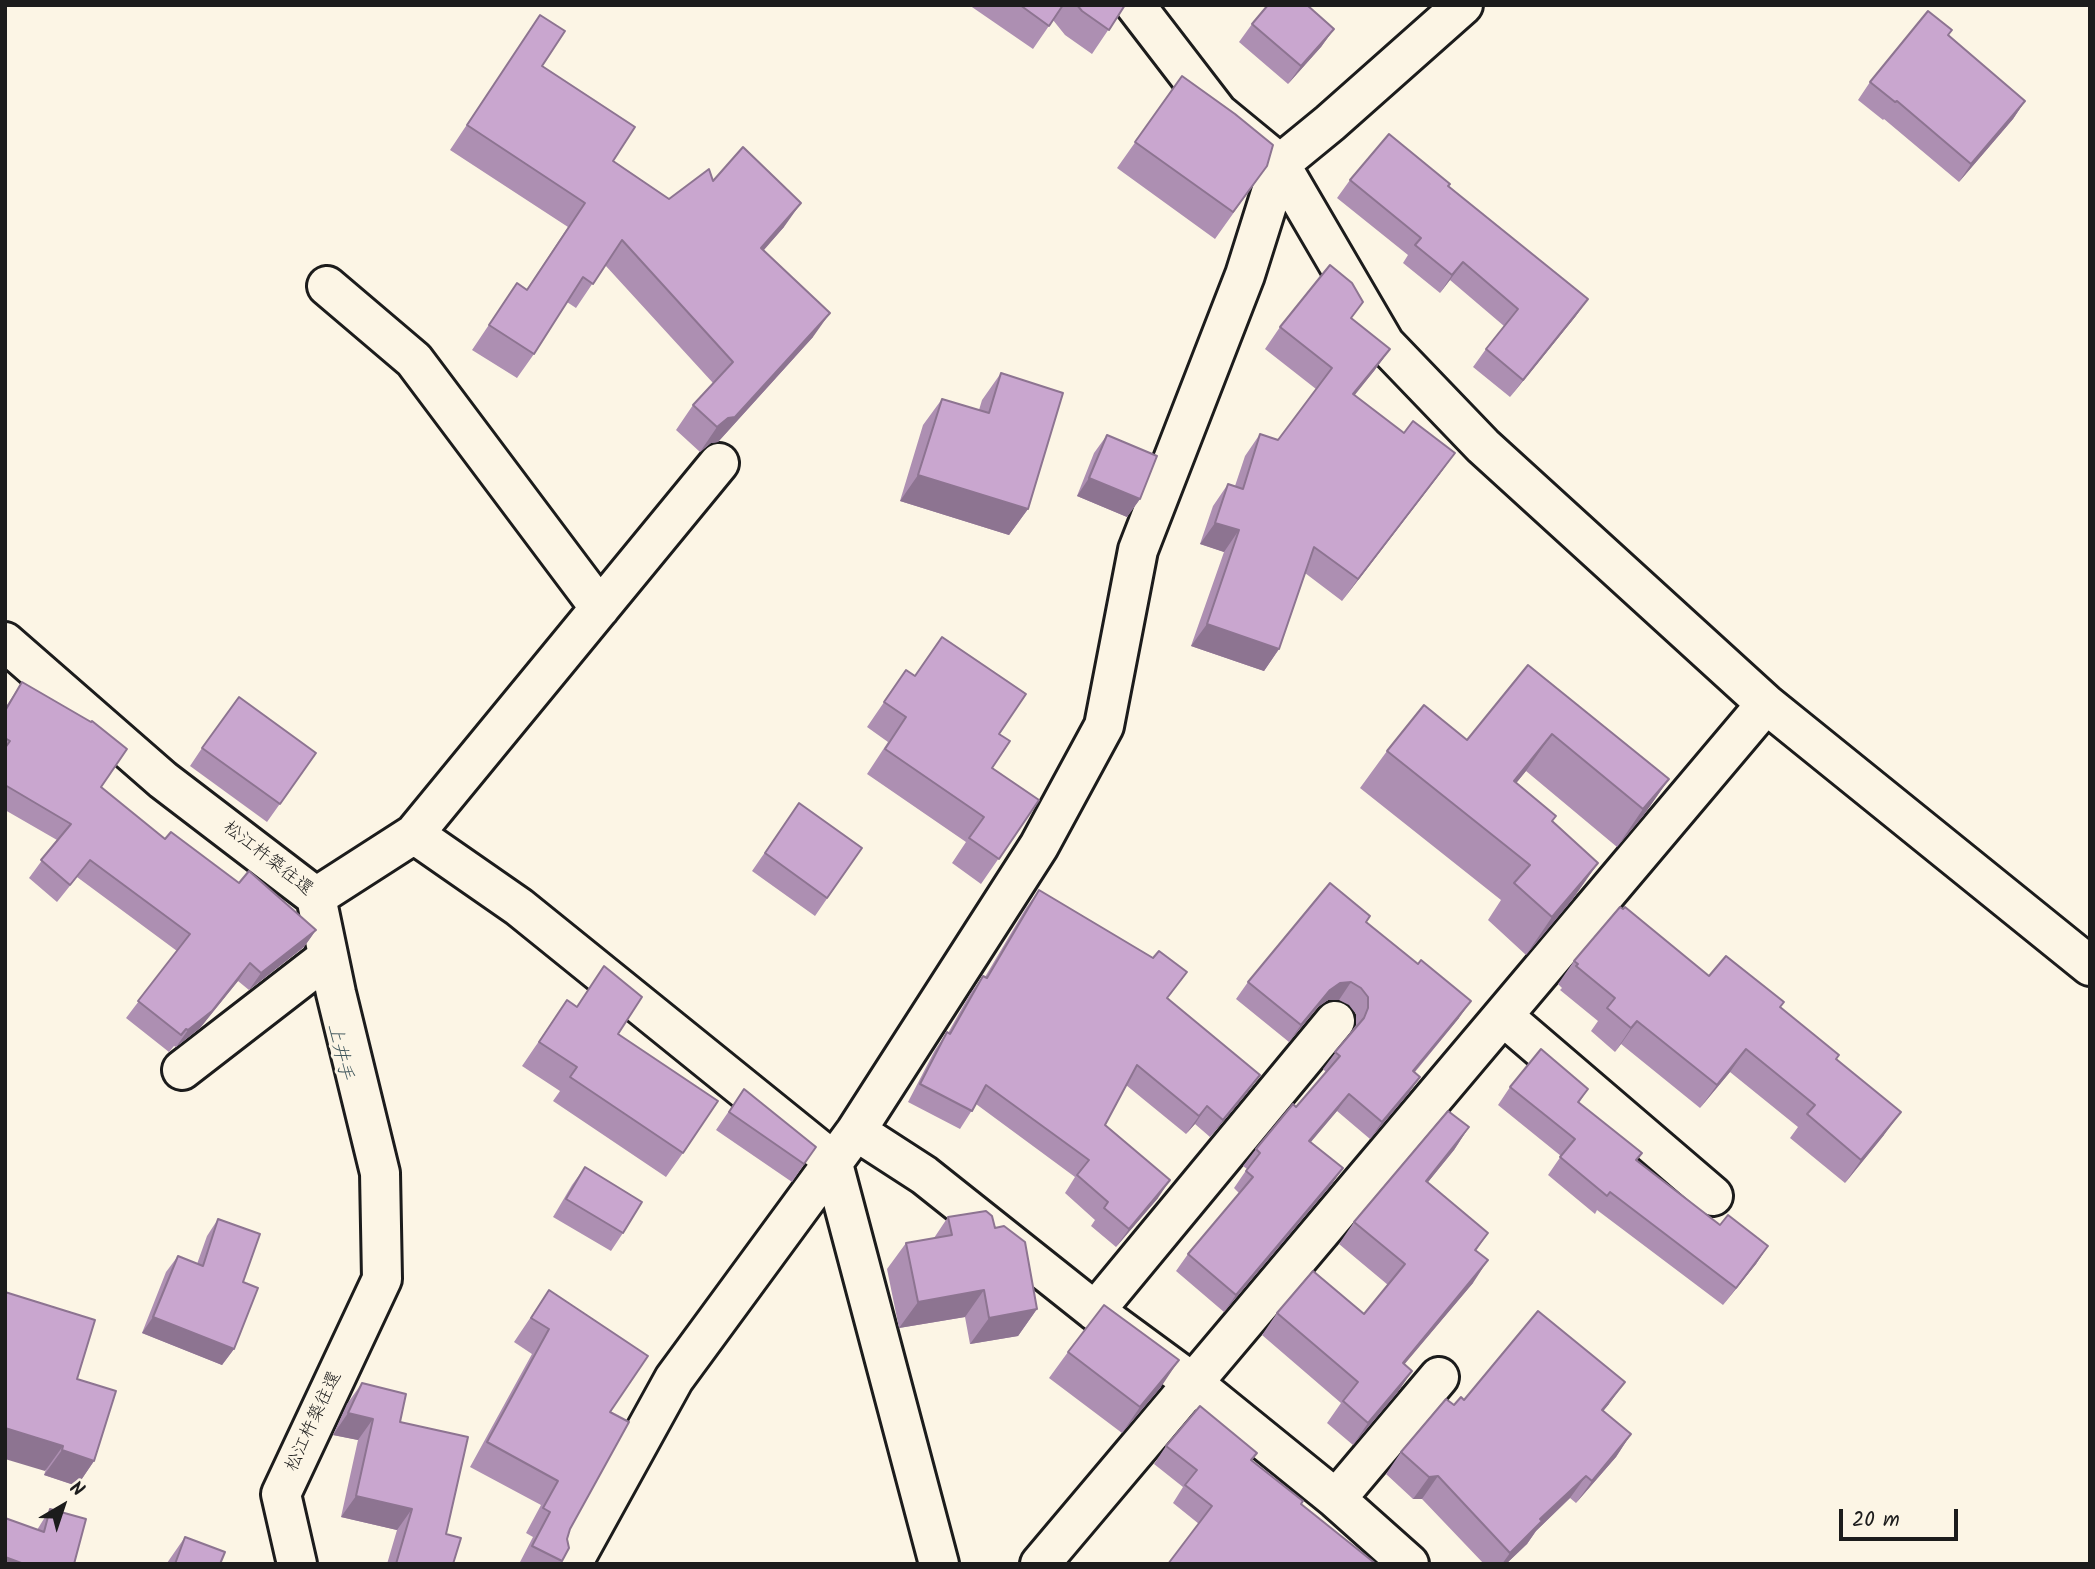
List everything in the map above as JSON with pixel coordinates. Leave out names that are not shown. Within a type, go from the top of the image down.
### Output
[{"type":"street","points":[[1135,5],[1217,113],[1280,164],[1385,344],[1483,446],[1766,704],[2090,966]]},
{"type":"street","points":[[572,1564],[674,1379],[832,1160],[856,1131],[1039,846],[1104,726],[1138,550],[1245,275],[1280,164],[1463,5]]},
{"type":"street","points":[[327,286],[414,360],[600,608]]},
{"type":"street","points":[[316,897],[414,834],[719,463]]},
{"type":"street","name":"松江杵築往還","points":[[5,642],[163,780],[316,897],[380,1173],[382,1279],[281,1494],[297,1564]]},
{"type":"street","points":[[1040,1564],[1766,704]]},
{"type":"street","points":[[414,834],[519,907],[832,1160],[939,1564]]},
{"type":"street","points":[[182,1070],[328,957]]},
{"type":"street","points":[[1503,1016],[1713,1196]]},
{"type":"street","points":[[1095,1311],[1335,1021]]},
{"type":"street","points":[[856,1131],[923,1175],[1095,1311],[1193,1383],[1336,1499],[1409,1564]]},
{"type":"street","points":[[1336,1499],[1439,1377]]},
{"type":"building","points":[[1020,5],[1063,5],[1049,26]]},
{"type":"building","points":[[1077,5],[1125,5],[1109,30]]},
{"type":"building","points":[[1268,5],[1307,5],[1334,29],[1301,66],[1252,24]]},
{"type":"building","points":[[1928,11],[1952,30],[1948,35],[2025,101],[1971,164],[1897,101],[1870,82]]},
{"type":"building","points":[[540,15],[565,31],[542,66],[635,127],[613,161],[669,199],[709,169],[713,181],[743,147],[801,203],[761,248],[830,313],[735,417],[728,418],[717,427],[693,405],[733,362],[622,240],[593,284],[583,277],[534,354],[489,325],[517,283],[527,290],[585,203],[467,125]]},
{"type":"building","points":[[1182,76],[1273,145],[1267,166],[1233,212],[1135,142]]},
{"type":"building","points":[[1389,134],[1450,184],[1448,186],[1588,299],[1523,380],[1486,349],[1518,309],[1463,262],[1452,275],[1415,245],[1421,238],[1350,180]]},
{"type":"building","points":[[1330,265],[1352,283],[1363,302],[1351,318],[1390,349],[1353,394],[1404,433],[1413,421],[1455,453],[1358,579],[1314,547],[1279,649],[1207,624],[1239,530],[1215,523],[1228,484],[1243,489],[1260,434],[1278,440],[1332,368],[1280,327]]},
{"type":"building","points":[[1001,373],[1063,393],[1028,509],[918,475],[942,399],[989,413]]},
{"type":"building","points":[[1107,435],[1157,456],[1140,499],[1089,478]]},
{"type":"building","points":[[942,637],[1026,694],[999,734],[1010,741],[992,768],[1039,800],[999,859],[969,838],[984,817],[885,749],[906,717],[884,702],[906,670],[915,676]]},
{"type":"building","points":[[1528,665],[1669,779],[1643,809],[1552,734],[1514,781],[1556,816],[1552,821],[1598,863],[1552,917],[1514,883],[1530,865],[1387,751],[1424,705],[1467,740]]},
{"type":"building","points":[[22,682],[92,721],[127,749],[101,787],[165,839],[171,832],[239,883],[249,871],[316,930],[261,973],[250,963],[212,1011],[181,1035],[138,1001],[190,934],[90,860],[70,885],[41,860],[71,824],[5,785],[5,748],[10,741],[5,738],[5,711]]},
{"type":"building","points":[[239,697],[316,753],[280,804],[202,748]]},
{"type":"building","points":[[799,803],[862,848],[827,898],[765,853]]},
{"type":"building","points":[[1330,883],[1370,916],[1366,922],[1418,964],[1421,960],[1471,1001],[1413,1071],[1420,1077],[1382,1122],[1349,1094],[1309,1141],[1343,1168],[1236,1295],[1188,1254],[1253,1177],[1246,1171],[1260,1153],[1256,1149],[1293,1104],[1296,1107],[1340,1056],[1335,1052],[1364,1018],[1368,1008],[1368,997],[1361,988],[1351,982],[1340,983],[1330,990],[1301,1025],[1248,982]]},
{"type":"building","points":[[1039,890],[1153,958],[1159,951],[1187,972],[1167,998],[1260,1075],[1223,1120],[1207,1106],[1199,1116],[1137,1065],[1105,1125],[1170,1180],[1129,1229],[1104,1208],[1108,1202],[1077,1175],[1089,1160],[986,1085],[972,1111],[920,1084],[947,1032],[950,1034],[983,976],[987,978]]},
{"type":"building","points":[[1620,907],[1625,907],[1709,976],[1726,956],[1784,1002],[1780,1007],[1839,1055],[1836,1059],[1901,1112],[1861,1160],[1807,1114],[1815,1105],[1746,1049],[1717,1085],[1637,1021],[1631,1028],[1607,1008],[1615,998],[1576,966],[1578,964],[1574,961]]},
{"type":"building","points":[[604,966],[642,997],[618,1034],[718,1101],[683,1153],[570,1077],[577,1067],[539,1042],[567,1000],[577,1007]]},
{"type":"building","points":[[1541,1049],[1588,1089],[1578,1102],[1642,1153],[1636,1160],[1720,1225],[1728,1215],[1768,1246],[1736,1288],[1610,1192],[1607,1196],[1560,1157],[1575,1139],[1510,1087]]},
{"type":"building","points":[[744,1089],[816,1147],[804,1164],[729,1112]]},
{"type":"building","points":[[1448,1111],[1469,1127],[1426,1181],[1488,1233],[1475,1250],[1488,1260],[1403,1363],[1412,1371],[1368,1423],[1343,1401],[1358,1382],[1277,1313],[1313,1271],[1364,1314],[1405,1264],[1354,1222]]},
{"type":"building","points":[[585,1167],[642,1202],[623,1233],[566,1199]]},
{"type":"building","points":[[986,1211],[992,1216],[995,1228],[1004,1226],[1025,1242],[1037,1309],[989,1318],[984,1290],[918,1302],[906,1243],[952,1235],[948,1217]]},
{"type":"building","points":[[218,1219],[260,1234],[243,1282],[258,1288],[234,1349],[153,1317],[178,1256],[203,1266]]},
{"type":"building","points":[[549,1290],[648,1356],[610,1412],[629,1422],[570,1529],[567,1539],[569,1548],[562,1561],[532,1546],[550,1512],[543,1508],[558,1481],[487,1442],[549,1329],[531,1318]]},
{"type":"building","points":[[5,1292],[95,1320],[77,1379],[116,1391],[94,1461],[62,1450],[63,1446],[5,1428]]},
{"type":"building","points":[[1104,1305],[1179,1360],[1140,1407],[1068,1352]]},
{"type":"building","points":[[1538,1311],[1625,1382],[1602,1410],[1631,1434],[1592,1481],[1586,1476],[1540,1519],[1542,1521],[1510,1553],[1438,1476],[1429,1477],[1401,1452],[1446,1399],[1454,1405],[1461,1397],[1464,1400]]},
{"type":"building","points":[[362,1383],[406,1394],[400,1422],[468,1437],[446,1534],[461,1538],[453,1564],[396,1564],[412,1509],[356,1496],[373,1419],[348,1413]]},
{"type":"building","points":[[1200,1406],[1257,1453],[1251,1460],[1376,1564],[1168,1564],[1212,1506],[1185,1485],[1197,1470],[1166,1446]]},
{"type":"building","points":[[50,1509],[86,1519],[74,1564],[24,1564],[5,1557],[5,1518],[44,1532]]},
{"type":"building","points":[[185,1537],[225,1552],[220,1564],[175,1564]]},
{"type":"water label","name":"上井手","points":[[338,1052]]}]
